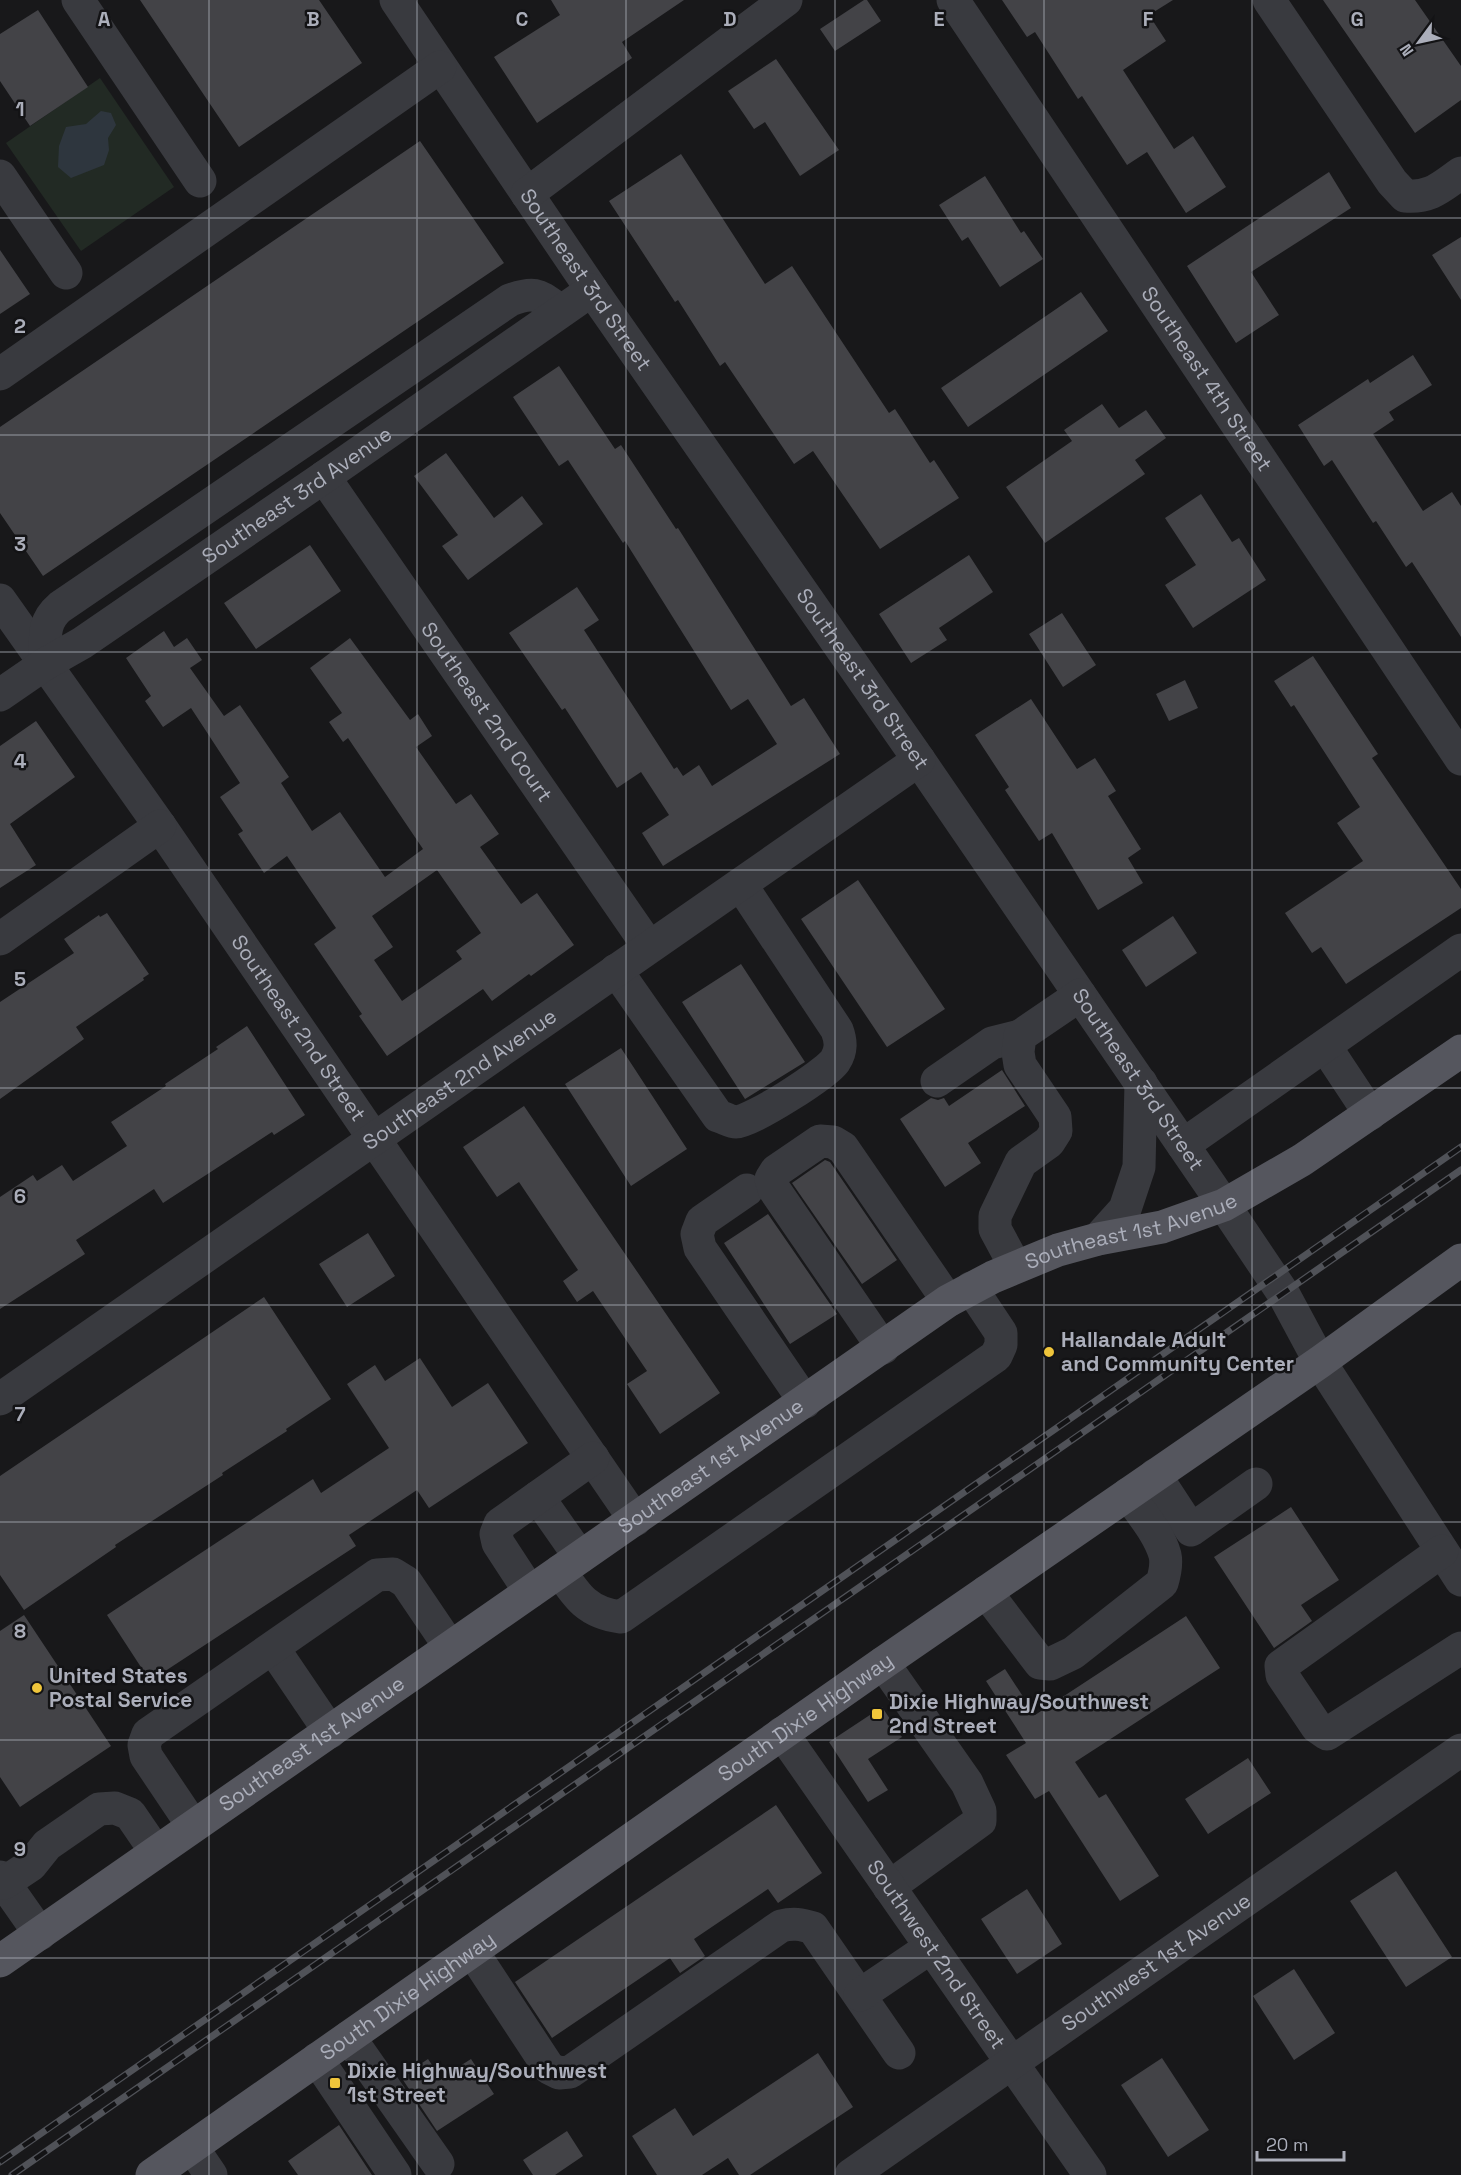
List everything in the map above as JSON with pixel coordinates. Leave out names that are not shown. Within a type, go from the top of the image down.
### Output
[{"type":"main road","name":"Southeast 1st Avenue","points":[[0,1961],[960,1295],[1015,1266],[1058,1250],[1098,1239],[1162,1227],[1224,1205],[1302,1160],[1461,1051]]},
{"type":"main road","name":"South Dixie Highway","points":[[152,2175],[883,1663],[1320,1362],[1461,1260]]},
{"type":"street","points":[[78,0],[200,182]]},
{"type":"street","name":"Southeast 3rd Street","points":[[396,0],[592,290],[919,760],[1224,1205],[1283,1293],[1320,1362],[1461,1580]]},
{"type":"street","points":[[527,194],[786,0]]},
{"type":"street","name":"Southeast 4th Street","points":[[953,0],[1461,759]]},
{"type":"street","points":[[1269,0],[1392,182],[1405,196],[1420,197],[1434,192],[1461,173]]},
{"type":"street","points":[[0,374],[440,67]]},
{"type":"street","points":[[0,176],[66,273]]},
{"type":"street","name":"Southeast 3rd Avenue","points":[[0,695],[45,664],[82,643],[592,290]]},
{"type":"street","points":[[45,664],[46,626],[50,616],[60,607],[510,300],[523,295],[537,294],[561,311]]},
{"type":"street","name":"Southeast 2nd Court","points":[[324,477],[649,947]]},
{"type":"street","name":"Southeast 2nd Street","points":[[0,600],[160,826],[635,1520]]},
{"type":"street","name":"Southeast 2nd Avenue","points":[[0,1398],[919,760]]},
{"type":"street","points":[[0,939],[160,826]]},
{"type":"street","points":[[616,970],[718,1116],[736,1122],[752,1118],[810,1082],[834,1063],[841,1044],[837,1030],[741,885]]},
{"type":"street","points":[[1183,1145],[1461,950]]},
{"type":"street","points":[[937,1081],[992,1043],[1020,1036],[1080,995]]},
{"type":"street","points":[[1015,1266],[995,1229],[995,1216],[1021,1162],[1049,1142],[1056,1131],[1054,1117],[1020,1065],[1018,1052],[1020,1036]]},
{"type":"street","points":[[1324,1046],[1370,1114]]},
{"type":"street","points":[[1098,1239],[1125,1209],[1139,1167],[1141,1083]]},
{"type":"street","points":[[538,1497],[570,1564],[576,1595],[588,1606],[605,1615],[621,1617],[996,1356],[1001,1345],[1000,1333],[960,1295],[843,1148],[833,1142],[820,1141],[776,1171],[771,1179],[774,1189],[883,1348]]},
{"type":"street","points":[[747,1190],[702,1221],[697,1234],[700,1248],[805,1402]]},
{"type":"street","points":[[530,1592],[498,1543],[496,1534],[500,1524],[593,1458]]},
{"type":"street","points":[[1155,1475],[1191,1530],[1256,1484]]},
{"type":"street","points":[[986,1592],[1040,1663],[1050,1664],[1073,1653],[1162,1583],[1166,1567],[1165,1555],[1128,1494]]},
{"type":"street","points":[[1442,1551],[1281,1666],[1282,1675],[1317,1727],[1327,1734],[1461,1648]]},
{"type":"street","points":[[193,1826],[146,1756],[144,1745],[148,1734],[377,1575],[393,1574],[406,1582],[450,1647]]},
{"type":"street","points":[[273,1648],[330,1732]]},
{"type":"street","points":[[883,1663],[967,1783],[980,1811],[980,1821],[889,1887]]},
{"type":"street","name":"Southwest 2nd Street","points":[[783,1733],[1090,2175]]},
{"type":"street","name":"Southwest 1st Avenue","points":[[850,2175],[1461,1749]]},
{"type":"street","points":[[39,1934],[2,1880],[31,1865],[47,1845],[99,1809],[115,1808],[130,1814],[156,1852]]},
{"type":"street","points":[[471,1951],[549,2068],[559,2073],[570,2072],[781,1926],[792,1923],[813,1928],[899,2054]]},
{"type":"street","points":[[860,1995],[931,1947]]},
{"type":"street","points":[[349,2037],[438,2163]]},
{"type":"street","points":[[317,2059],[395,2175]]},
{"type":"street","points":[[192,2147],[211,2175]]},
{"type":"shaded area","points":[[100,78],[174,187],[81,251],[6,143]]},
{"type":"shaded area","points":[[101,111],[111,113],[116,125],[108,138],[109,150],[104,165],[71,178],[58,167],[59,146],[66,127],[86,124]]},
{"type":"building","points":[[140,0],[319,0],[362,63],[239,147]]},
{"type":"building","points":[[551,0],[684,0],[622,42],[632,58],[537,123],[494,57],[560,15]]},
{"type":"building","points":[[867,0],[881,21],[835,51],[820,29]]},
{"type":"building","points":[[1002,0],[1173,0],[1149,15],[1166,41],[1123,70],[1174,149],[1193,136],[1226,187],[1186,213],[1147,152],[1127,165],[1082,96],[1078,99],[1035,32],[1027,37]]},
{"type":"building","points":[[1323,0],[1415,0],[1461,66],[1461,100],[1415,133]]},
{"type":"building","points":[[38,10],[88,87],[30,126],[0,81],[0,34]]},
{"type":"building","points":[[776,59],[839,150],[800,176],[765,122],[754,129],[728,91]]},
{"type":"building","points":[[420,141],[504,263],[43,576],[0,513],[0,427]]},
{"type":"building","points":[[681,154],[765,284],[792,266],[889,413],[895,409],[930,463],[934,460],[959,498],[880,549],[813,451],[794,464],[725,362],[720,366],[678,300],[675,302],[609,201]]},
{"type":"building","points":[[1329,172],[1351,208],[1251,272],[1279,315],[1236,343],[1187,266]]},
{"type":"building","points":[[985,176],[1021,233],[1024,231],[1043,259],[1000,287],[968,237],[962,241],[939,205]]},
{"type":"building","points":[[1461,237],[1461,300],[1432,255]]},
{"type":"building","points":[[0,250],[30,294],[0,314]]},
{"type":"building","points":[[1081,292],[1108,331],[968,427],[941,388]]},
{"type":"building","points":[[1413,355],[1432,385],[1389,412],[1394,420],[1373,434],[1423,511],[1452,492],[1461,506],[1461,637],[1412,562],[1406,567],[1376,521],[1373,523],[1332,460],[1324,466],[1298,425],[1368,379],[1370,383]]},
{"type":"building","points":[[559,366],[615,449],[621,445],[676,529],[678,528],[791,706],[804,698],[840,754],[663,866],[642,833],[669,815],[641,772],[617,788],[565,708],[562,710],[509,633],[577,587],[599,620],[584,630],[674,769],[677,767],[683,776],[699,765],[712,786],[777,744],[748,699],[731,710],[625,541],[623,543],[568,460],[559,466],[513,397]]},
{"type":"building","points":[[1102,404],[1119,428],[1146,410],[1166,438],[1135,460],[1145,474],[1045,543],[1006,487],[1072,441],[1064,430]]},
{"type":"building","points":[[446,453],[494,518],[522,496],[543,524],[468,580],[442,546],[458,535],[414,476]]},
{"type":"building","points":[[1201,494],[1232,542],[1239,538],[1266,580],[1193,628],[1165,585],[1196,565],[1165,518]]},
{"type":"building","points":[[310,545],[341,591],[256,649],[224,603]]},
{"type":"building","points":[[969,555],[993,592],[939,628],[947,640],[911,663],[879,614]]},
{"type":"building","points":[[1062,613],[1096,665],[1063,687],[1029,634]]},
{"type":"building","points":[[164,631],[174,647],[187,638],[202,660],[190,668],[224,716],[240,705],[289,777],[281,783],[312,831],[340,812],[385,877],[423,849],[348,738],[343,742],[329,722],[342,713],[310,668],[350,638],[410,720],[418,714],[432,736],[416,747],[456,804],[471,794],[499,834],[480,847],[521,904],[537,893],[574,945],[492,1001],[483,989],[387,1056],[359,1016],[362,1014],[314,944],[336,928],[287,856],[264,873],[238,834],[243,831],[220,797],[240,783],[191,708],[163,727],[145,701],[151,696],[126,658]],"holes":[[[437,870],[481,933],[456,951],[462,959],[402,1001],[374,960],[393,947],[372,916]]]},
{"type":"building","points":[[1313,656],[1378,754],[1372,758],[1461,889],[1461,908],[1346,984],[1321,947],[1312,953],[1285,913],[1363,861],[1337,823],[1360,807],[1294,705],[1291,707],[1274,681]]},
{"type":"building","points":[[1185,680],[1198,708],[1169,721],[1156,694]]},
{"type":"building","points":[[1031,699],[1077,769],[1095,758],[1116,791],[1108,796],[1141,849],[1128,858],[1143,883],[1098,910],[1052,833],[1039,841],[1005,790],[1009,787],[975,735]]},
{"type":"building","points":[[36,721],[75,777],[10,824],[36,865],[0,888],[0,746]]},
{"type":"building","points":[[858,880],[945,1009],[887,1047],[801,919]]},
{"type":"building","points":[[107,913],[149,974],[143,978],[144,980],[76,1027],[84,1039],[0,1099],[0,1002],[74,953],[64,939],[99,915],[100,917]]},
{"type":"building","points":[[1173,916],[1197,953],[1146,987],[1122,950]]},
{"type":"building","points":[[741,964],[805,1062],[745,1099],[682,1002]]},
{"type":"building","points":[[247,1026],[305,1115],[274,1135],[272,1132],[163,1203],[154,1189],[76,1240],[85,1254],[0,1309],[0,1197],[33,1175],[37,1181],[62,1165],[73,1181],[127,1146],[111,1122],[166,1086],[165,1084],[218,1049],[216,1047]]},
{"type":"building","points":[[621,1048],[687,1149],[631,1186],[565,1084]]},
{"type":"building","points":[[1002,1070],[1025,1106],[968,1143],[981,1163],[945,1187],[900,1119],[931,1098],[938,1100],[944,1098],[949,1106]]},
{"type":"building","points":[[524,1106],[720,1393],[660,1434],[627,1384],[647,1371],[593,1291],[577,1302],[563,1281],[578,1270],[519,1182],[497,1197],[463,1147]]},
{"type":"building","points":[[825,1160],[830,1162],[897,1260],[862,1284],[792,1183]]},
{"type":"building","points":[[768,1214],[837,1314],[790,1344],[724,1243]]},
{"type":"building","points":[[368,1233],[395,1276],[347,1307],[319,1264]]},
{"type":"building","points":[[264,1297],[331,1399],[222,1473],[223,1475],[115,1545],[116,1547],[24,1610],[0,1575],[0,1476]]},
{"type":"building","points":[[420,1358],[452,1407],[488,1383],[528,1443],[429,1508],[417,1490],[349,1535],[356,1546],[150,1681],[107,1615],[313,1479],[321,1493],[389,1448],[347,1384],[375,1365],[385,1381]]},
{"type":"building","points":[[1291,1507],[1339,1580],[1301,1605],[1312,1621],[1274,1648],[1214,1557]]},
{"type":"building","name":"United States Postal Service","points":[[24,1615],[111,1746],[20,1807],[0,1777],[0,1631]]},
{"type":"building","points":[[1186,1616],[1220,1668],[1075,1762],[1099,1798],[1106,1794],[1159,1876],[1120,1901],[1049,1791],[1035,1799],[1006,1755],[1026,1743],[986,1681],[1005,1669],[1035,1715]]},
{"type":"building","points":[[882,1707],[902,1737],[868,1759],[888,1790],[868,1802],[829,1742]]},
{"type":"building","points":[[1248,1758],[1271,1793],[1208,1834],[1185,1799]]},
{"type":"building","points":[[776,1805],[822,1873],[778,1903],[768,1889],[694,1939],[705,1956],[680,1973],[670,1958],[552,2038],[515,1982]]},
{"type":"building","points":[[1396,1871],[1452,1957],[1406,1987],[1350,1901]]},
{"type":"building","points":[[1027,1889],[1062,1944],[1017,1974],[981,1919]]},
{"type":"building","points":[[1294,1969],[1335,2033],[1294,2060],[1253,1996]]},
{"type":"building","points":[[818,2053],[853,2107],[750,2175],[739,2175],[728,2158],[702,2175],[657,2175],[632,2136],[675,2108],[693,2136]]},
{"type":"building","points":[[1162,2058],[1209,2130],[1168,2157],[1121,2085]]},
{"type":"building","points":[[428,2059],[441,2078],[471,2059],[494,2094],[437,2131],[401,2077]]},
{"type":"building","points":[[339,2125],[372,2175],[298,2175],[288,2161]]},
{"type":"building","points":[[567,2131],[583,2156],[555,2175],[533,2175],[523,2160]]},
{"type":"railway","points":[[0,2162],[1461,1147]]},
{"type":"railway","points":[[12,2175],[1461,1170]]},
{"type":"place","name":"Hallandale Adult and Community Center","points":[[1049,1352]]},
{"type":"place","name":"United States Postal Service","points":[[37,1688]]},
{"type":"place","name":"Dixie Highway/Southwest 2nd Street","points":[[877,1714]]},
{"type":"place","name":"Dixie Highway/Southwest 1st Street","points":[[335,2083]]}]
